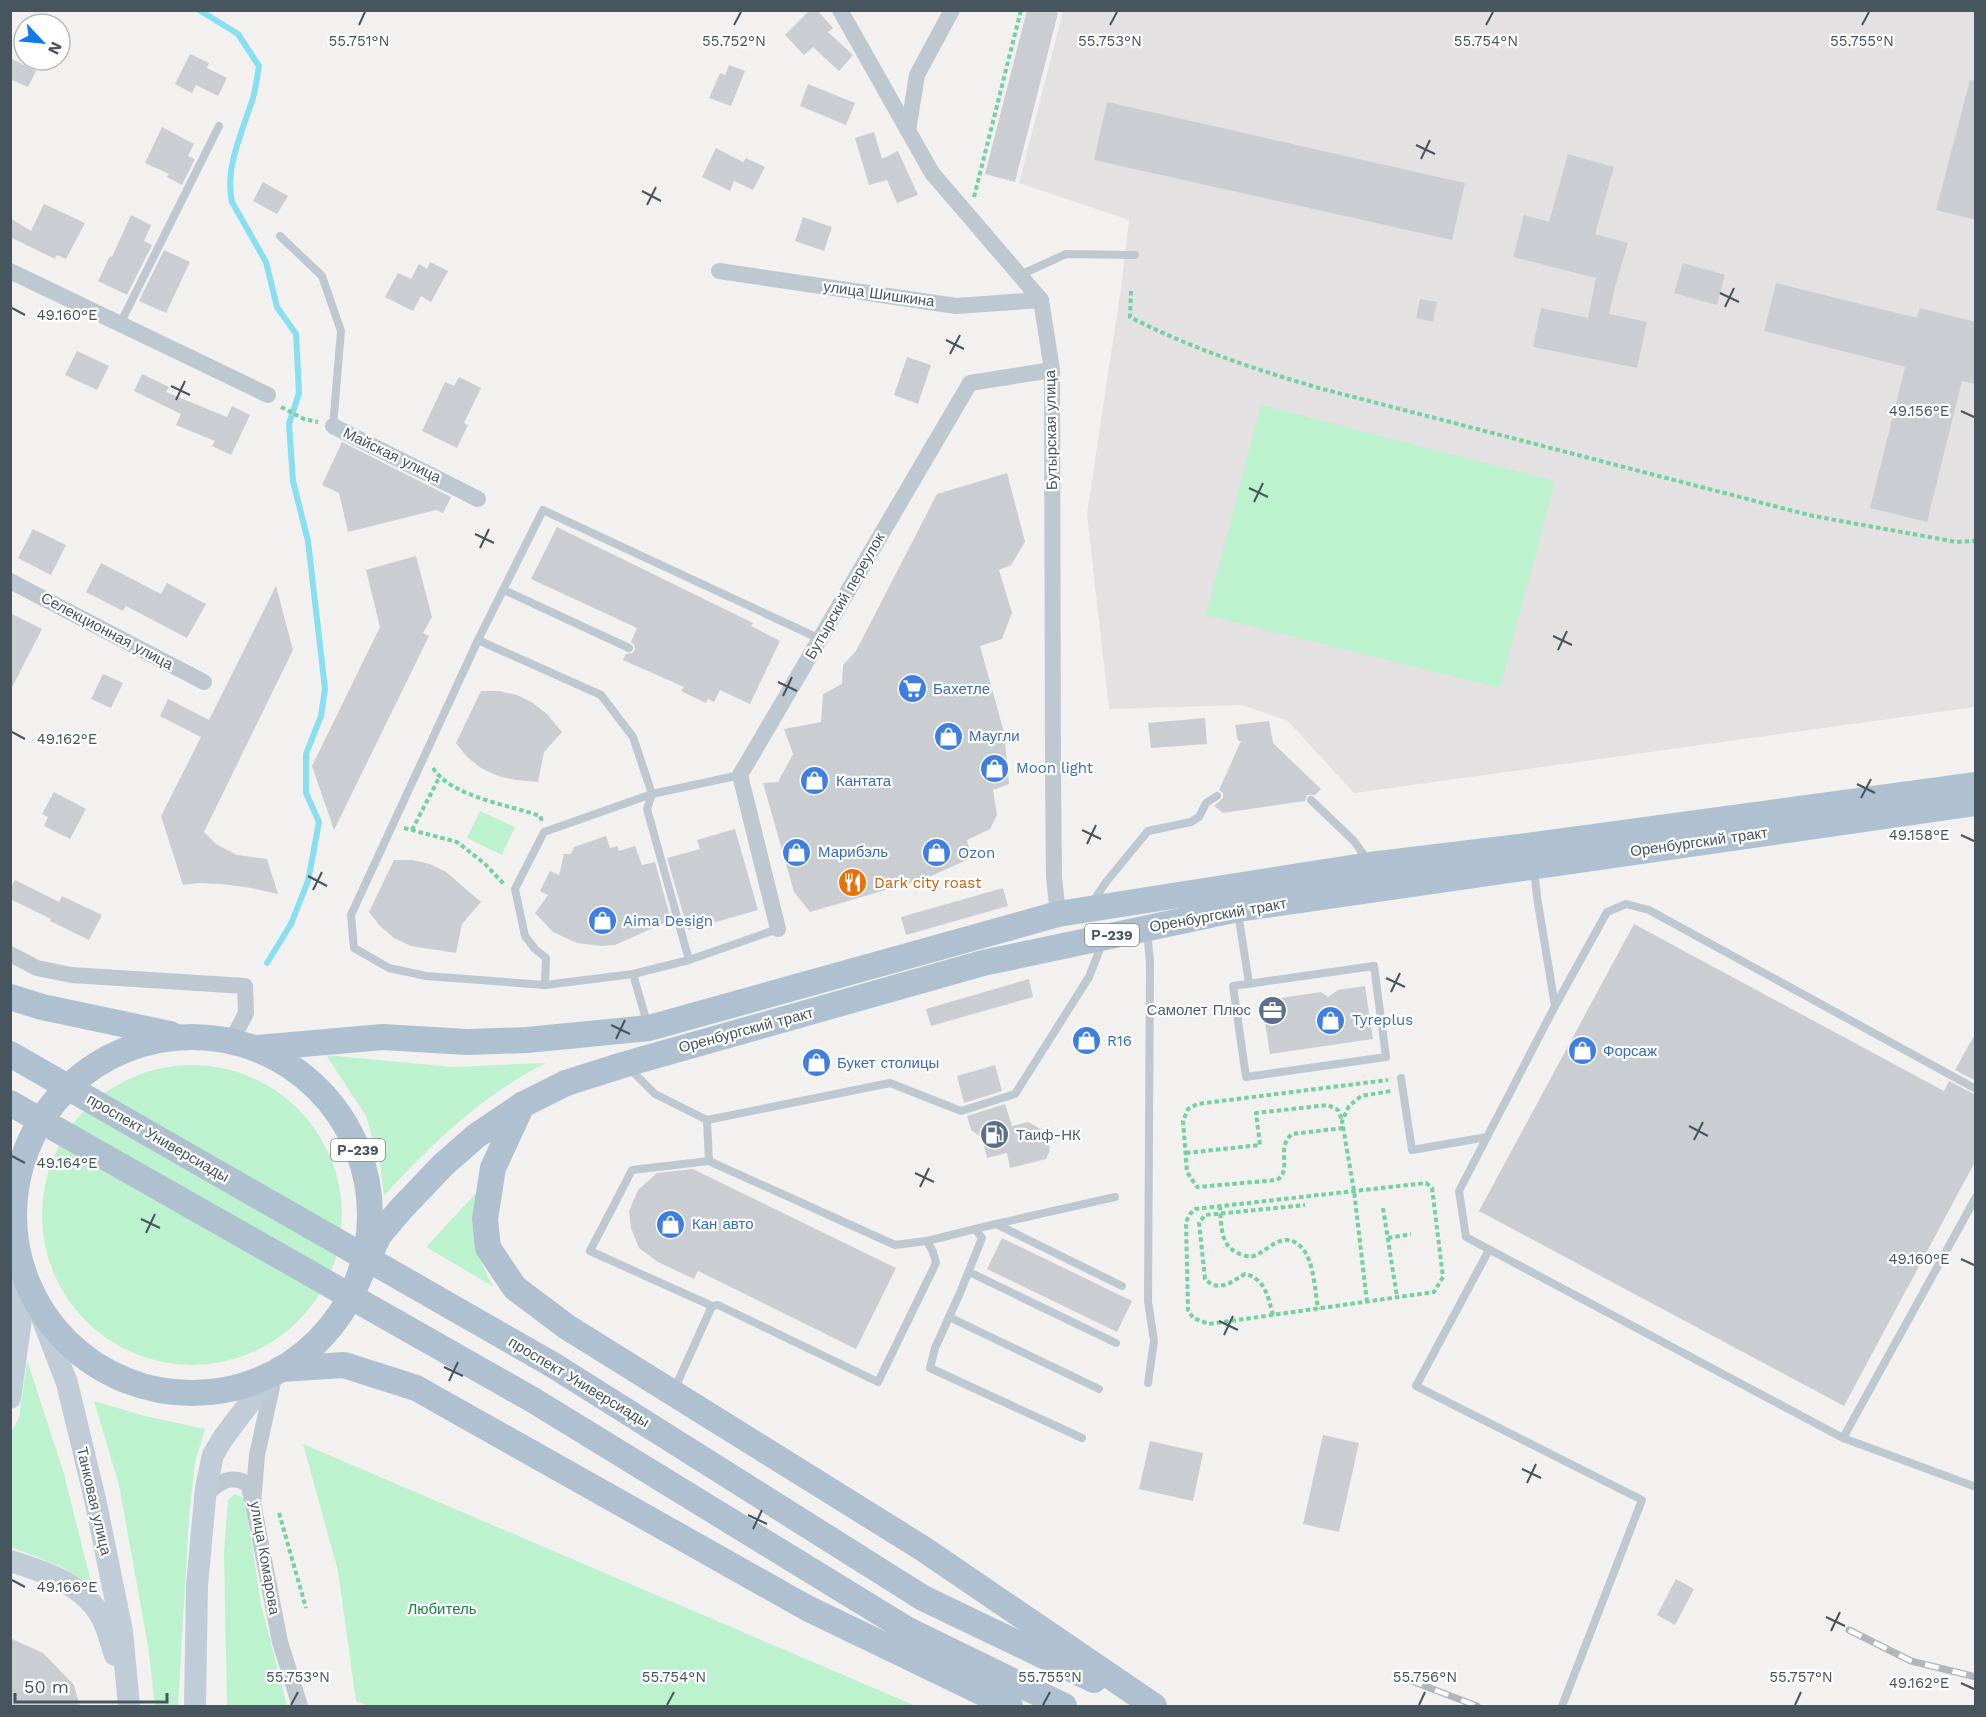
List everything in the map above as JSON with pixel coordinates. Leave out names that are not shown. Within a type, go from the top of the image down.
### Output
[{"type":"main road","name":"Оренбургский тракт","points":[[257,1048],[383,1036],[467,1042],[527,1040],[649,1028],[1058,914],[1371,865],[1547,844],[1976,785]]},
{"type":"main road","name":"Оренбургский тракт","points":[[352,1293],[379,1235],[443,1165],[476,1136],[522,1105],[566,1083],[626,1064],[983,963],[1238,909],[1976,803]]},
{"type":"main road","name":"Р-239","points":[[10,997],[42,1007],[182,1036]]},
{"type":"main road","name":"Р-239","points":[[182,1036],[207,1036],[232,1040],[257,1048],[282,1060],[326,1096],[343,1119],[356,1144],[365,1171],[370,1199],[370,1228],[364,1261],[352,1293],[337,1319],[318,1341],[295,1360],[275,1372],[236,1387],[218,1391],[191,1393],[164,1391],[138,1385],[113,1375],[83,1356],[51,1324],[36,1302],[20,1264],[13,1237],[12,1204],[16,1182],[23,1157],[34,1132],[48,1110],[84,1072],[114,1054],[156,1040],[182,1036]]},
{"type":"main road","name":"проспект Универсиады","points":[[10,1054],[553,1365],[923,1598],[1148,1707]]},
{"type":"main road","points":[[10,1103],[533,1400],[908,1630],[1064,1707]]},
{"type":"main road","points":[[522,1105],[493,1168],[485,1219],[488,1248],[515,1288],[567,1327],[922,1548],[1154,1707]]},
{"type":"main road","points":[[10,1398],[21,1319],[20,1264]]},
{"type":"main road","name":"Танковая улица","points":[[36,1302],[67,1383],[95,1500],[122,1631],[129,1703]]},
{"type":"main road","points":[[195,1707],[198,1585],[206,1494],[213,1455],[223,1438],[275,1372],[344,1365],[416,1388],[807,1608],[1010,1707]]},
{"type":"main road","points":[[10,1561],[56,1576],[90,1601],[103,1619],[129,1703]]},
{"type":"street","points":[[840,10],[932,173],[1041,300]]},
{"type":"street","points":[[908,131],[917,75],[952,10]]},
{"type":"street","points":[[10,271],[268,395]]},
{"type":"street","name":"улица Шишкина","points":[[719,271],[956,306],[1041,300]]},
{"type":"street","name":"Бутырская улица","points":[[1041,300],[1052,370],[1054,877],[1058,914]]},
{"type":"street","name":"Бутырский переулок","points":[[741,775],[970,383],[1052,370]]},
{"type":"street","name":"Майская улица","points":[[333,426],[478,499]]},
{"type":"street","name":"Селекционная улица","points":[[10,581],[204,682]]},
{"type":"street","points":[[741,775],[778,929]]},
{"type":"street","points":[[10,954],[37,968],[71,975],[245,986],[246,1014],[232,1040]]},
{"type":"street","name":"улица Комарова","points":[[275,1372],[257,1455],[253,1503],[280,1642],[300,1707]]},
{"type":"street","points":[[206,1494],[224,1480],[234,1478],[248,1484],[253,1503]]},
{"type":"lane","points":[[120,324],[219,126]]},
{"type":"lane","name":"Майская улица","points":[[280,236],[322,276],[341,331],[333,426]]},
{"type":"lane","points":[[1020,275],[1066,254],[1135,255]]},
{"type":"lane","points":[[778,929],[689,960],[633,974],[545,985],[426,976],[389,968],[354,948],[351,915],[478,640],[543,510],[820,639]]},
{"type":"lane","points":[[504,590],[629,648]]},
{"type":"lane","points":[[478,640],[601,695],[633,737],[652,794],[647,809],[689,960]]},
{"type":"lane","points":[[545,985],[546,958],[535,950],[525,936],[515,889],[543,832],[652,794],[741,775]]},
{"type":"lane","points":[[1088,910],[1106,882],[1148,831],[1191,822],[1199,817],[1206,803],[1217,796]]},
{"type":"lane","points":[[1311,800],[1354,841],[1371,865]]},
{"type":"lane","points":[[1534,866],[1555,1006]]},
{"type":"lane","points":[[1976,1089],[1649,909],[1626,904],[1607,912],[1555,1006],[1459,1191],[1466,1238],[1842,1438],[1976,1487]]},
{"type":"lane","points":[[1238,909],[1250,983]]},
{"type":"lane","points":[[1147,927],[1150,962],[1148,1301],[1154,1341],[1148,1383]]},
{"type":"lane","points":[[626,1064],[655,1094],[707,1120],[890,1083],[961,1111],[1015,1094],[1089,977],[1105,936]]},
{"type":"lane","points":[[1374,966],[1386,1057],[1246,1077],[1233,986],[1250,983],[1374,966]]},
{"type":"lane","points":[[633,974],[649,1028]]},
{"type":"lane","points":[[1401,1078],[1412,1150],[1487,1137]]},
{"type":"lane","points":[[707,1120],[709,1161]]},
{"type":"lane","points":[[927,1241],[936,1263],[878,1382],[718,1305],[712,1306],[591,1251],[632,1170],[709,1161],[895,1245],[927,1241],[1114,1197]]},
{"type":"lane","points":[[1842,1438],[1976,1197]]},
{"type":"lane","points":[[996,1224],[1122,1286]]},
{"type":"lane","points":[[975,1229],[982,1238],[935,1348],[930,1368],[1082,1438]]},
{"type":"lane","points":[[1489,1250],[1416,1386],[1642,1500],[1562,1707]]},
{"type":"lane","points":[[969,1272],[1116,1343]]},
{"type":"lane","points":[[673,1393],[712,1306]]},
{"type":"lane","points":[[949,1317],[1099,1389]]},
{"type":"path","points":[[969,215],[1021,10]]},
{"type":"path","points":[[1131,291],[1130,317],[1151,328],[1247,367],[1319,388],[1813,516],[1957,542],[1976,541]]},
{"type":"path","points":[[284,410],[304,419]]},
{"type":"path","points":[[425,755],[436,772],[456,787],[479,799],[540,816],[547,831]]},
{"type":"path","points":[[412,830],[440,776]]},
{"type":"path","points":[[391,825],[457,842],[484,862],[502,883],[515,889]]},
{"type":"path","points":[[1343,1128],[1292,1134],[1286,1140],[1283,1153],[1285,1170],[1282,1177],[1277,1180],[1197,1187],[1187,1172],[1183,1120],[1188,1110],[1197,1104],[1401,1078]]},
{"type":"path","points":[[1342,1121],[1349,1106],[1361,1096],[1402,1089]]},
{"type":"path","points":[[1186,1153],[1260,1145],[1256,1113],[1328,1105],[1338,1110],[1354,1191],[1367,1302]]},
{"type":"path","points":[[1426,1183],[1432,1188],[1443,1277],[1434,1292],[1209,1324],[1193,1318],[1188,1310],[1186,1222],[1195,1209],[1220,1206],[1426,1183]]},
{"type":"path","points":[[1273,1315],[1265,1290],[1260,1281],[1253,1276],[1245,1274],[1220,1287],[1211,1285],[1205,1279],[1199,1223],[1205,1215],[1305,1204]]},
{"type":"path","points":[[1220,1206],[1224,1239],[1228,1248],[1234,1253],[1248,1257],[1256,1255],[1274,1242],[1283,1241],[1294,1241],[1302,1248],[1309,1258],[1318,1309]]},
{"type":"path","points":[[1383,1208],[1397,1298]]},
{"type":"path","points":[[1388,1238],[1411,1234]]},
{"type":"path","points":[[279,1514],[306,1608]]},
{"type":"shaded area","points":[[1063,11],[1975,11],[1975,707],[1354,793],[1288,721],[1242,705],[1109,709],[1087,514],[1129,220],[1019,183]]},
{"type":"green space","points":[[1261,405],[1555,481],[1500,688],[1206,615]]},
{"type":"green space","points":[[480,811],[515,827],[502,855],[467,838]]},
{"type":"green space","points":[[326,1055],[452,1067],[546,1063],[479,1105],[439,1140],[384,1196],[380,1164],[366,1116]]},
{"type":"green space","points":[[192,1065],[221,1068],[249,1077],[275,1090],[298,1109],[317,1132],[330,1158],[339,1186],[342,1215],[339,1244],[330,1272],[317,1298],[298,1321],[275,1340],[249,1353],[221,1362],[192,1365],[163,1362],[135,1353],[109,1340],[86,1321],[67,1298],[54,1272],[45,1244],[42,1215],[45,1186],[54,1158],[67,1132],[86,1109],[109,1090],[135,1077],[163,1068]]},
{"type":"green space","points":[[480,1189],[477,1228],[479,1251],[487,1275],[494,1287],[426,1247]]},
{"type":"green space","points":[[27,1360],[64,1474],[92,1586],[62,1567],[11,1547],[11,1433],[19,1418]]},
{"type":"green space","points":[[94,1401],[145,1416],[205,1429],[195,1462],[189,1518],[178,1706],[155,1706],[148,1646],[119,1485]]},
{"type":"green space","name":"Любитель","points":[[303,1444],[916,1706],[369,1706],[356,1701],[338,1571]]},
{"type":"green space","points":[[235,1494],[245,1499],[261,1604],[287,1706],[227,1706],[224,1554],[228,1500]]},
{"type":"building","points":[[810,10],[817,10],[833,28],[828,32],[853,55],[839,71],[813,47],[804,55],[785,35]]},
{"type":"building","points":[[1027,10],[1049,10],[1058,13],[1015,182],[985,174]]},
{"type":"building","points":[[190,54],[209,63],[207,68],[227,78],[218,96],[196,85],[192,93],[175,84]]},
{"type":"building","points":[[10,58],[12,59],[12,72],[36,72],[28,87],[10,79]]},
{"type":"building","points":[[729,65],[745,71],[731,106],[709,98],[720,73],[725,75]]},
{"type":"building","points":[[1970,80],[1976,81],[1976,220],[1936,210]]},
{"type":"building","points":[[808,84],[855,103],[846,125],[800,106]]},
{"type":"building","points":[[1107,102],[1465,183],[1452,240],[1094,160]]},
{"type":"building","points":[[162,127],[194,144],[188,156],[195,159],[182,185],[167,177],[169,174],[145,163]]},
{"type":"building","points":[[874,132],[882,159],[898,151],[918,195],[897,203],[887,180],[869,185],[855,138]]},
{"type":"building","points":[[716,148],[743,162],[746,158],[765,167],[753,190],[734,181],[730,191],[702,177]]},
{"type":"building","points":[[1568,154],[1614,167],[1595,234],[1628,243],[1609,314],[1647,322],[1637,368],[1533,347],[1541,308],[1588,318],[1596,278],[1513,257],[1524,215],[1549,222]]},
{"type":"building","points":[[263,182],[288,196],[277,214],[253,201]]},
{"type":"building","points":[[44,204],[85,223],[66,259],[57,255],[55,259],[10,237],[10,218],[31,231]]},
{"type":"building","points":[[131,215],[151,225],[144,241],[152,245],[127,295],[98,281]]},
{"type":"building","points":[[803,217],[832,227],[824,251],[795,241]]},
{"type":"building","points":[[164,250],[190,262],[166,313],[139,301]]},
{"type":"building","points":[[430,262],[448,271],[431,302],[421,296],[413,311],[385,297],[398,273],[411,279],[419,264],[427,269]]},
{"type":"building","points":[[1683,263],[1725,275],[1717,305],[1674,293]]},
{"type":"building","points":[[1776,283],[1917,318],[1920,308],[1976,322],[1976,384],[1962,381],[1927,522],[1870,508],[1905,367],[1764,331]]},
{"type":"building","points":[[1420,299],[1437,302],[1433,322],[1416,318]]},
{"type":"building","points":[[77,351],[109,366],[97,390],[65,375]]},
{"type":"building","points":[[907,357],[931,365],[918,404],[894,395]]},
{"type":"building","points":[[142,374],[169,387],[166,392],[227,417],[232,406],[250,415],[231,455],[212,446],[215,441],[176,425],[181,414],[134,391]]},
{"type":"building","points":[[459,377],[481,388],[464,423],[468,425],[457,448],[422,431],[445,382],[454,386]]},
{"type":"building","points":[[342,442],[451,497],[443,513],[436,510],[348,532],[339,493],[322,485]]},
{"type":"building","name":"Бахетле","points":[[1007,473],[1025,542],[1011,565],[999,570],[1012,613],[1002,639],[980,646],[1004,732],[1009,784],[993,790],[997,815],[990,829],[967,840],[971,858],[927,878],[810,912],[794,892],[763,783],[778,782],[793,754],[784,729],[821,722],[823,694],[842,684],[843,665],[856,651],[937,494]]},
{"type":"building","points":[[557,527],[753,623],[751,626],[780,641],[750,704],[720,690],[714,702],[708,699],[706,703],[681,691],[684,687],[623,660],[626,654],[635,650],[631,642],[637,628],[531,579]]},
{"type":"building","points":[[33,529],[66,545],[51,575],[18,558]]},
{"type":"building","points":[[416,556],[432,617],[423,633],[429,636],[334,830],[312,766],[380,627],[366,570]]},
{"type":"building","points":[[101,563],[161,594],[167,583],[206,604],[187,638],[126,606],[123,611],[86,592]]},
{"type":"building","points":[[276,586],[293,650],[204,832],[216,844],[237,855],[267,859],[278,894],[222,884],[183,885],[161,816],[201,737],[160,716],[168,699],[209,720]]},
{"type":"building","points":[[10,613],[42,629],[10,691]]},
{"type":"building","points":[[103,674],[123,683],[111,708],[91,699]]},
{"type":"building","points":[[481,691],[499,691],[517,695],[533,703],[547,714],[562,732],[544,752],[538,782],[498,776],[481,768],[467,757],[456,743]]},
{"type":"building","points":[[1205,718],[1207,744],[1151,748],[1148,723]]},
{"type":"building","points":[[1269,721],[1273,743],[1321,789],[1315,795],[1307,795],[1305,801],[1223,813],[1214,806],[1223,798],[1223,793],[1219,790],[1241,741],[1238,741],[1235,725]]},
{"type":"building","points":[[54,792],[86,809],[70,839],[44,826],[48,817],[42,814]]},
{"type":"building","points":[[735,829],[758,910],[688,930],[667,858],[700,849],[697,840]]},
{"type":"building","points":[[606,836],[610,848],[617,846],[619,851],[635,846],[642,865],[655,862],[671,920],[615,945],[577,943],[553,932],[535,913],[548,895],[540,891],[550,871],[559,875],[564,854],[571,854],[574,847]]},
{"type":"building","points":[[394,860],[412,860],[430,864],[446,872],[481,902],[462,924],[456,953],[411,946],[394,938],[369,912]]},
{"type":"building","points":[[15,880],[59,902],[62,896],[102,915],[89,940],[10,899],[10,889]]},
{"type":"building","points":[[1003,888],[1008,906],[906,935],[901,917]]},
{"type":"building","points":[[1634,924],[1944,1091],[1949,1081],[1976,1095],[1976,1160],[1844,1406],[1479,1211]]},
{"type":"building","points":[[1029,979],[1033,997],[931,1026],[926,1009]]},
{"type":"building","points":[[1365,986],[1373,1039],[1270,1054],[1263,1010],[1274,1009],[1281,998],[1321,992],[1328,997],[1338,990]]},
{"type":"building","points":[[1976,1032],[1976,1081],[1955,1070]]},
{"type":"building","points":[[995,1065],[1002,1091],[964,1103],[957,1076]]},
{"type":"building","points":[[1005,1104],[1012,1126],[1028,1122],[1046,1132],[1050,1150],[1046,1159],[1010,1168],[1007,1153],[987,1158],[982,1138],[971,1130],[967,1116]]},
{"type":"building","points":[[693,1169],[896,1268],[856,1349],[698,1271],[694,1279],[658,1262],[639,1248],[631,1228],[629,1211],[638,1190],[657,1173]]},
{"type":"building","points":[[1002,1238],[1132,1301],[1117,1332],[987,1269]]},
{"type":"building","points":[[1323,1435],[1359,1443],[1339,1532],[1303,1524]]},
{"type":"building","points":[[1150,1441],[1203,1453],[1193,1501],[1139,1489]]},
{"type":"building","points":[[1676,1579],[1694,1589],[1675,1625],[1657,1615]]},
{"type":"building","points":[[10,1638],[43,1653],[74,1685],[80,1707],[10,1707]]},
{"type":"waterway","points":[[199,10],[238,34],[259,66],[253,98],[232,163],[230,189],[232,202],[266,262],[277,307],[296,334],[299,393],[289,424],[293,481],[308,541],[325,689],[321,716],[306,754],[306,793],[319,822],[308,881],[291,924],[267,963]]},
{"type":"railway","points":[[1849,1630],[1911,1661],[1976,1677]]},
{"type":"railway","points":[[1409,1680],[1477,1706]]},
{"type":"place","name":"Бахетле","points":[[912,689]]},
{"type":"place","name":"Маугли","points":[[948,736]]},
{"type":"place","name":"Moon light","points":[[995,768]]},
{"type":"place","name":"Кантата","points":[[815,781]]},
{"type":"place","name":"Марибэль","points":[[797,852]]},
{"type":"place","name":"Ozon","points":[[937,853]]},
{"type":"place","name":"Dark city roast","points":[[853,883]]},
{"type":"place","name":"Aima Design","points":[[602,921]]},
{"type":"place","name":"Самолет Плюс","points":[[1272,1010]]},
{"type":"place","name":"Tyreplus","points":[[1331,1020]]},
{"type":"place","name":"R16","points":[[1086,1041]]},
{"type":"place","name":"Форсаж","points":[[1582,1051]]},
{"type":"place","name":"Букет столицы","points":[[816,1063]]},
{"type":"place","name":"Таиф-НК","points":[[995,1135]]},
{"type":"place","name":"Кан авто","points":[[671,1224]]}]
